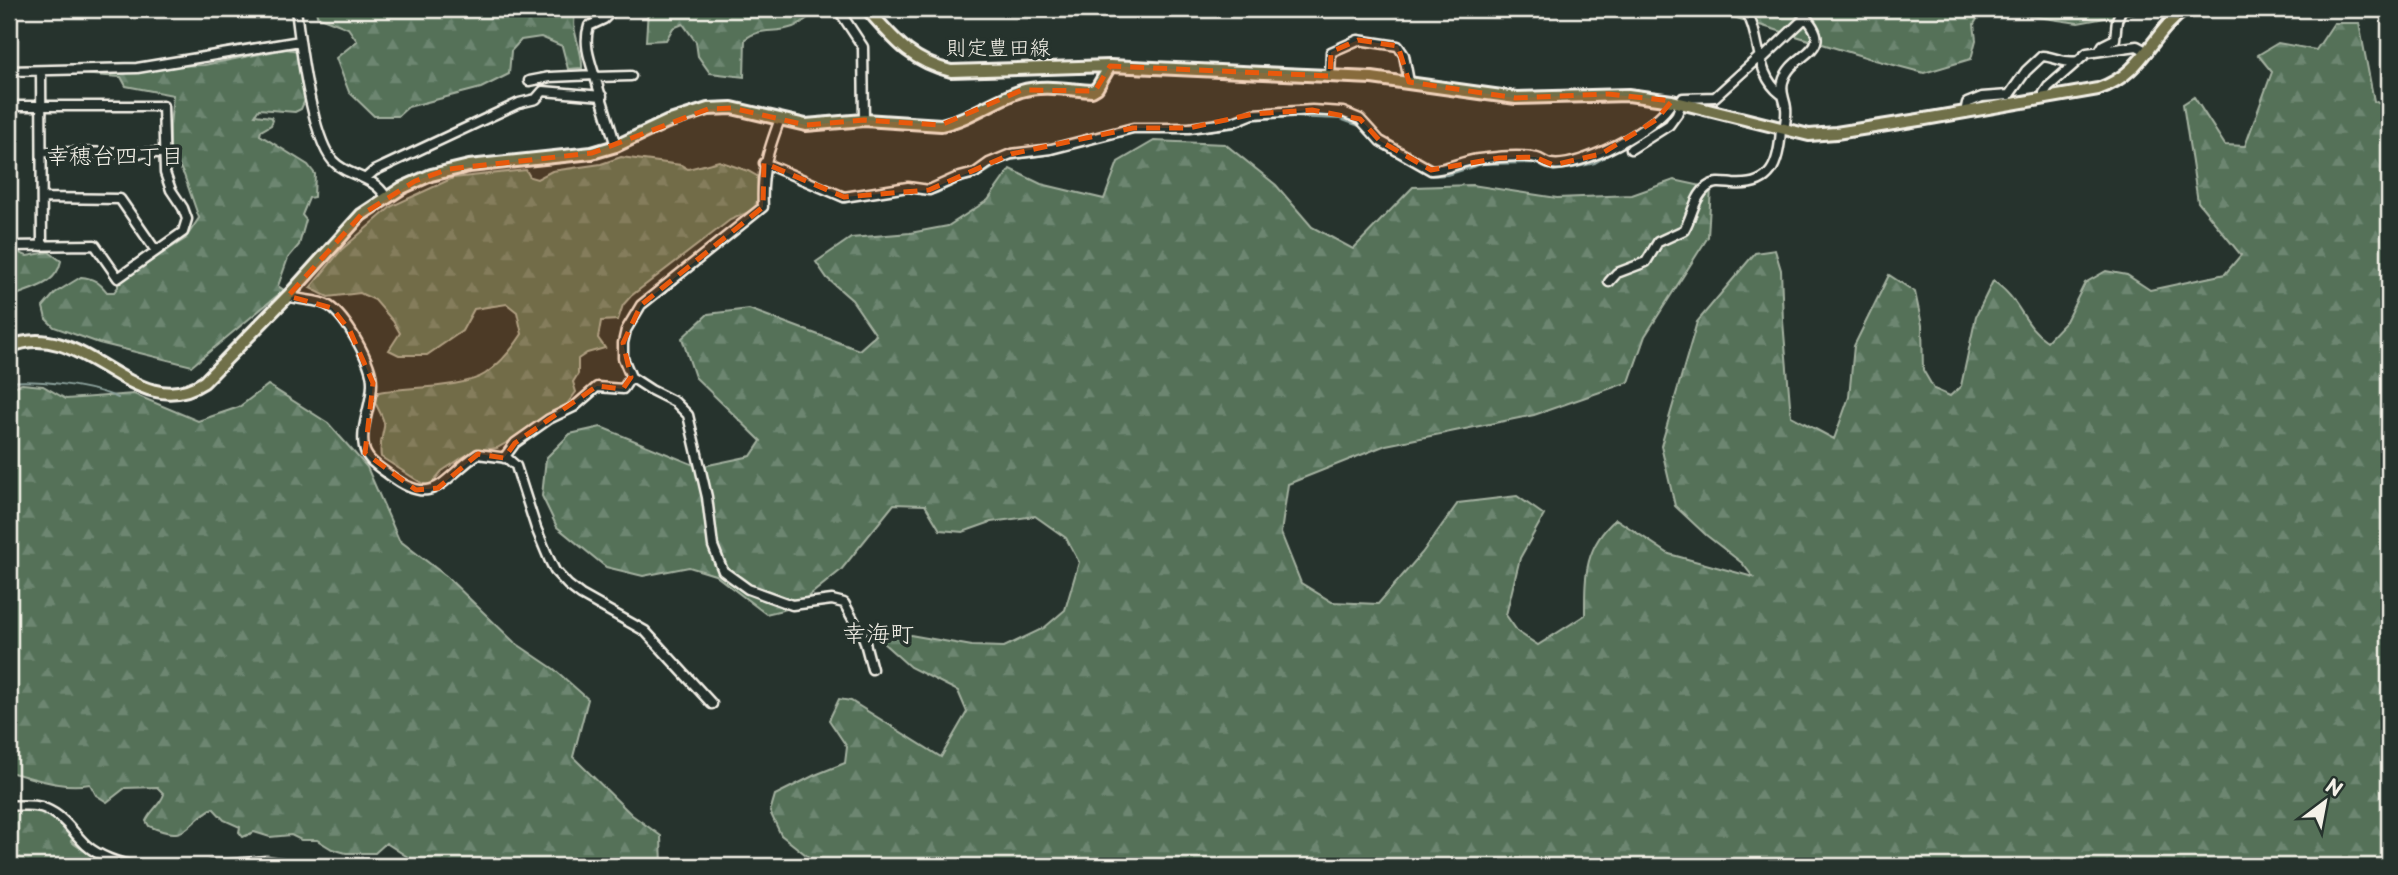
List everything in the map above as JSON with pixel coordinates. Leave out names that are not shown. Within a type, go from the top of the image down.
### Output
[{"type":"main road","name":"則定豊田線","points":[[867,9],[916,59],[951,71],[1110,66],[1409,82],[1516,99],[1608,94],[1648,96],[1809,135],[1965,113],[2106,86],[2129,72],[2172,21],[2186,9]]},
{"type":"main road","points":[[9,347],[23,342],[52,342],[71,348],[152,391],[176,394],[188,391],[204,382],[288,296],[361,215],[415,181],[449,169],[575,156],[616,146],[667,122],[708,109],[732,108],[806,125],[864,120],[920,125],[954,123],[1023,90],[1049,88],[1092,91],[1097,88],[1110,66]]},
{"type":"street","points":[[296,9],[313,108],[326,151],[338,165],[373,182],[386,197]]},
{"type":"street","points":[[614,9],[604,19],[589,26],[587,49],[616,146]]},
{"type":"street","points":[[838,9],[863,47],[864,120]]},
{"type":"street","points":[[1609,282],[1617,273],[1646,261],[1658,242],[1684,230],[1702,191],[1708,186],[1715,182],[1757,184],[1774,166],[1786,109],[1781,94],[1776,90],[1759,58],[1749,16],[1744,9]]},
{"type":"street","points":[[1781,94],[1786,75],[1815,47],[1815,30],[1798,9]]},
{"type":"street","points":[[2172,9],[2172,21]]},
{"type":"street","points":[[2100,50],[2115,38],[2121,10]]},
{"type":"street","points":[[764,163],[844,197],[908,187],[929,190],[975,173],[1011,153],[1051,149],[1127,129],[1189,128],[1233,122],[1252,114],[1312,110],[1343,112],[1360,119],[1380,141],[1431,170],[1478,159],[1535,157],[1553,164],[1601,154],[1656,120],[1683,98],[1715,97],[1759,58],[1762,59],[1806,17]]},
{"type":"street","points":[[1329,76],[1331,52],[1357,40],[1398,46],[1404,55],[1409,82]]},
{"type":"street","points":[[9,71],[136,68],[300,41]]},
{"type":"street","points":[[2045,99],[2043,93],[2048,87],[2087,53],[2137,46],[2148,52]]},
{"type":"street","points":[[1965,113],[1967,103],[1982,97],[2009,94],[2042,56],[2063,62],[2078,61]]},
{"type":"street","points":[[41,71],[42,246]]},
{"type":"street","points":[[529,81],[551,77],[631,76]]},
{"type":"street","points":[[366,178],[374,171],[446,136],[519,103],[536,99],[542,91],[602,96]]},
{"type":"street","points":[[1631,149],[1669,125],[1677,114],[1676,102]]},
{"type":"street","points":[[9,106],[162,105],[165,173],[187,219],[183,232],[118,278],[95,245],[9,246]]},
{"type":"street","points":[[780,119],[764,163],[763,207],[655,293],[630,321],[623,343],[623,358],[631,377],[675,402],[688,415],[707,497],[713,546],[723,571],[748,589],[792,606],[832,600],[844,603],[864,639],[872,669]]},
{"type":"street","points":[[42,152],[164,153]]},
{"type":"street","points":[[43,198],[120,199],[156,251]]},
{"type":"street","points":[[288,296],[323,303],[332,308],[350,331],[368,365],[373,383],[363,444],[369,459],[395,480],[416,490],[438,488],[478,454],[504,458],[516,466],[536,528],[555,570],[581,595],[645,631],[712,704]]},
{"type":"street","points":[[504,458],[515,443],[549,419],[574,407],[597,387],[623,389],[631,377]]},
{"type":"street","points":[[9,805],[35,805],[46,808],[66,821],[95,852],[136,866]]},
{"type":"street","points":[[210,866],[266,861],[302,866]]},
{"type":"highlighted area","points":[[1358,40],[1398,46],[1409,82],[1516,98],[1608,94],[1672,101],[1656,120],[1601,154],[1553,165],[1535,157],[1499,158],[1431,170],[1380,141],[1360,119],[1312,110],[1253,114],[1189,128],[1133,128],[1011,154],[929,190],[844,197],[764,163],[763,207],[641,305],[623,343],[631,377],[623,389],[597,386],[515,443],[504,458],[478,454],[438,488],[416,490],[365,453],[373,383],[350,331],[332,308],[288,296],[361,215],[415,181],[449,169],[592,153],[708,109],[732,108],[806,125],[864,120],[941,125],[1022,90],[1095,91],[1110,66],[1330,76],[1331,52]]},
{"type":"green space","points":[[316,9],[568,9],[575,14],[582,68],[568,69],[562,46],[541,37],[521,40],[511,51],[509,74],[481,88],[408,107],[398,116],[374,116],[349,92],[336,58],[357,41],[348,28],[317,16]]},
{"type":"green space","points":[[648,9],[812,9],[812,15],[793,27],[757,33],[745,39],[744,77],[710,73],[698,56],[696,42],[683,24],[673,28],[666,40],[646,41]]},
{"type":"green space","points":[[1707,9],[2154,9],[2078,23],[2003,12],[1980,14],[1974,24],[1976,40],[1971,59],[1924,73]]},
{"type":"green space","points":[[2334,23],[2359,23],[2374,101],[2389,108],[2389,866],[820,866],[781,835],[770,812],[775,795],[845,763],[847,747],[829,720],[839,699],[851,701],[941,757],[967,712],[958,691],[910,667],[881,641],[882,630],[972,646],[1004,647],[1044,628],[1065,610],[1079,562],[1066,538],[1035,516],[991,522],[963,532],[940,530],[925,505],[894,504],[841,570],[795,607],[766,614],[715,575],[689,567],[643,576],[606,567],[557,527],[542,496],[546,458],[570,434],[601,427],[699,467],[751,456],[761,441],[695,377],[682,338],[708,314],[749,309],[859,350],[876,335],[852,300],[827,278],[816,262],[851,238],[910,233],[948,226],[988,200],[1010,169],[1041,184],[1104,199],[1118,162],[1154,141],[1225,144],[1276,185],[1312,227],[1353,249],[1413,187],[1472,185],[1557,198],[1632,195],[1674,180],[1711,188],[1708,237],[1645,336],[1629,382],[1534,415],[1386,445],[1288,484],[1281,533],[1301,583],[1332,602],[1378,604],[1422,553],[1458,503],[1517,496],[1544,515],[1520,558],[1506,615],[1518,632],[1538,645],[1585,615],[1588,563],[1598,540],[1616,519],[1669,554],[1753,577],[1742,563],[1675,506],[1661,446],[1697,322],[1755,253],[1775,250],[1781,270],[1791,416],[1834,439],[1849,397],[1854,346],[1889,275],[1915,292],[1922,325],[1923,370],[1934,389],[1950,396],[1961,386],[1976,316],[1993,281],[2010,296],[2032,327],[2047,341],[2066,321],[2085,283],[2106,271],[2127,275],[2150,290],[2225,274],[2241,255],[2198,202],[2183,104],[2194,97],[2225,145],[2245,146],[2272,72],[2258,55],[2278,43],[2316,50]]},
{"type":"green space","points":[[286,49],[299,51],[305,100],[301,109],[295,112],[259,109],[255,115],[271,117],[273,120],[260,135],[308,165],[315,174],[314,197],[309,198],[302,215],[306,220],[299,245],[288,258],[278,286],[284,290],[192,366],[99,343],[54,327],[46,319],[43,307],[55,293],[81,277],[96,281],[107,292],[114,292],[118,281],[185,239],[199,218],[184,175],[170,150],[173,95],[126,86],[121,77],[65,73],[63,69],[204,65]]},
{"type":"green space","points":[[621,157],[681,165],[688,169],[719,161],[748,171],[757,176],[756,206],[730,220],[631,296],[623,305],[618,320],[601,321],[598,338],[605,348],[587,353],[578,359],[578,374],[573,382],[576,392],[567,404],[542,418],[533,428],[497,448],[473,452],[463,457],[442,471],[431,484],[423,484],[381,457],[384,424],[374,399],[379,392],[450,385],[485,374],[506,356],[522,334],[517,312],[507,304],[474,309],[462,331],[427,355],[399,355],[389,350],[400,333],[375,300],[360,293],[328,297],[310,288],[341,250],[392,206],[453,178],[526,170],[530,177],[537,179],[552,171],[601,164]]},
{"type":"green space","points":[[9,252],[27,256],[49,252],[61,261],[54,276],[41,286],[9,298]]},
{"type":"green space","points":[[22,384],[43,386],[66,399],[134,394],[198,421],[239,407],[268,385],[328,423],[367,467],[399,540],[446,576],[514,642],[554,669],[588,699],[573,757],[632,815],[661,836],[662,866],[424,866],[424,863],[414,861],[386,843],[375,853],[346,853],[317,840],[301,840],[291,835],[270,837],[254,832],[243,837],[239,832],[240,827],[224,820],[213,808],[185,830],[172,833],[149,826],[146,821],[164,794],[157,787],[125,788],[107,802],[96,795],[90,784],[59,784],[9,772],[9,388]]},
{"type":"green space","points":[[9,806],[37,810],[53,817],[75,836],[71,841],[76,845],[125,866],[9,866]]},
{"type":"waterway","points":[[1103,140],[1134,133],[1190,133],[1234,128],[1251,120],[1291,117],[1340,119],[1362,127]]},
{"type":"waterway","points":[[1365,131],[1377,145],[1431,176],[1447,175],[1482,164],[1534,163],[1554,171],[1573,168],[1595,163],[1627,144]]},
{"type":"waterway","points":[[873,196],[908,192],[930,195],[977,178],[1005,161],[1052,154],[1080,146]]},
{"type":"waterway","points":[[768,170],[783,175]]},
{"type":"waterway","points":[[795,180],[844,203],[867,197]]},
{"type":"waterway","points":[[9,382],[64,384],[118,398]]},
{"type":"district","name":"幸穂台四丁目","points":[[115,156]]},
{"type":"district","name":"幸海町","points":[[878,634]]}]
